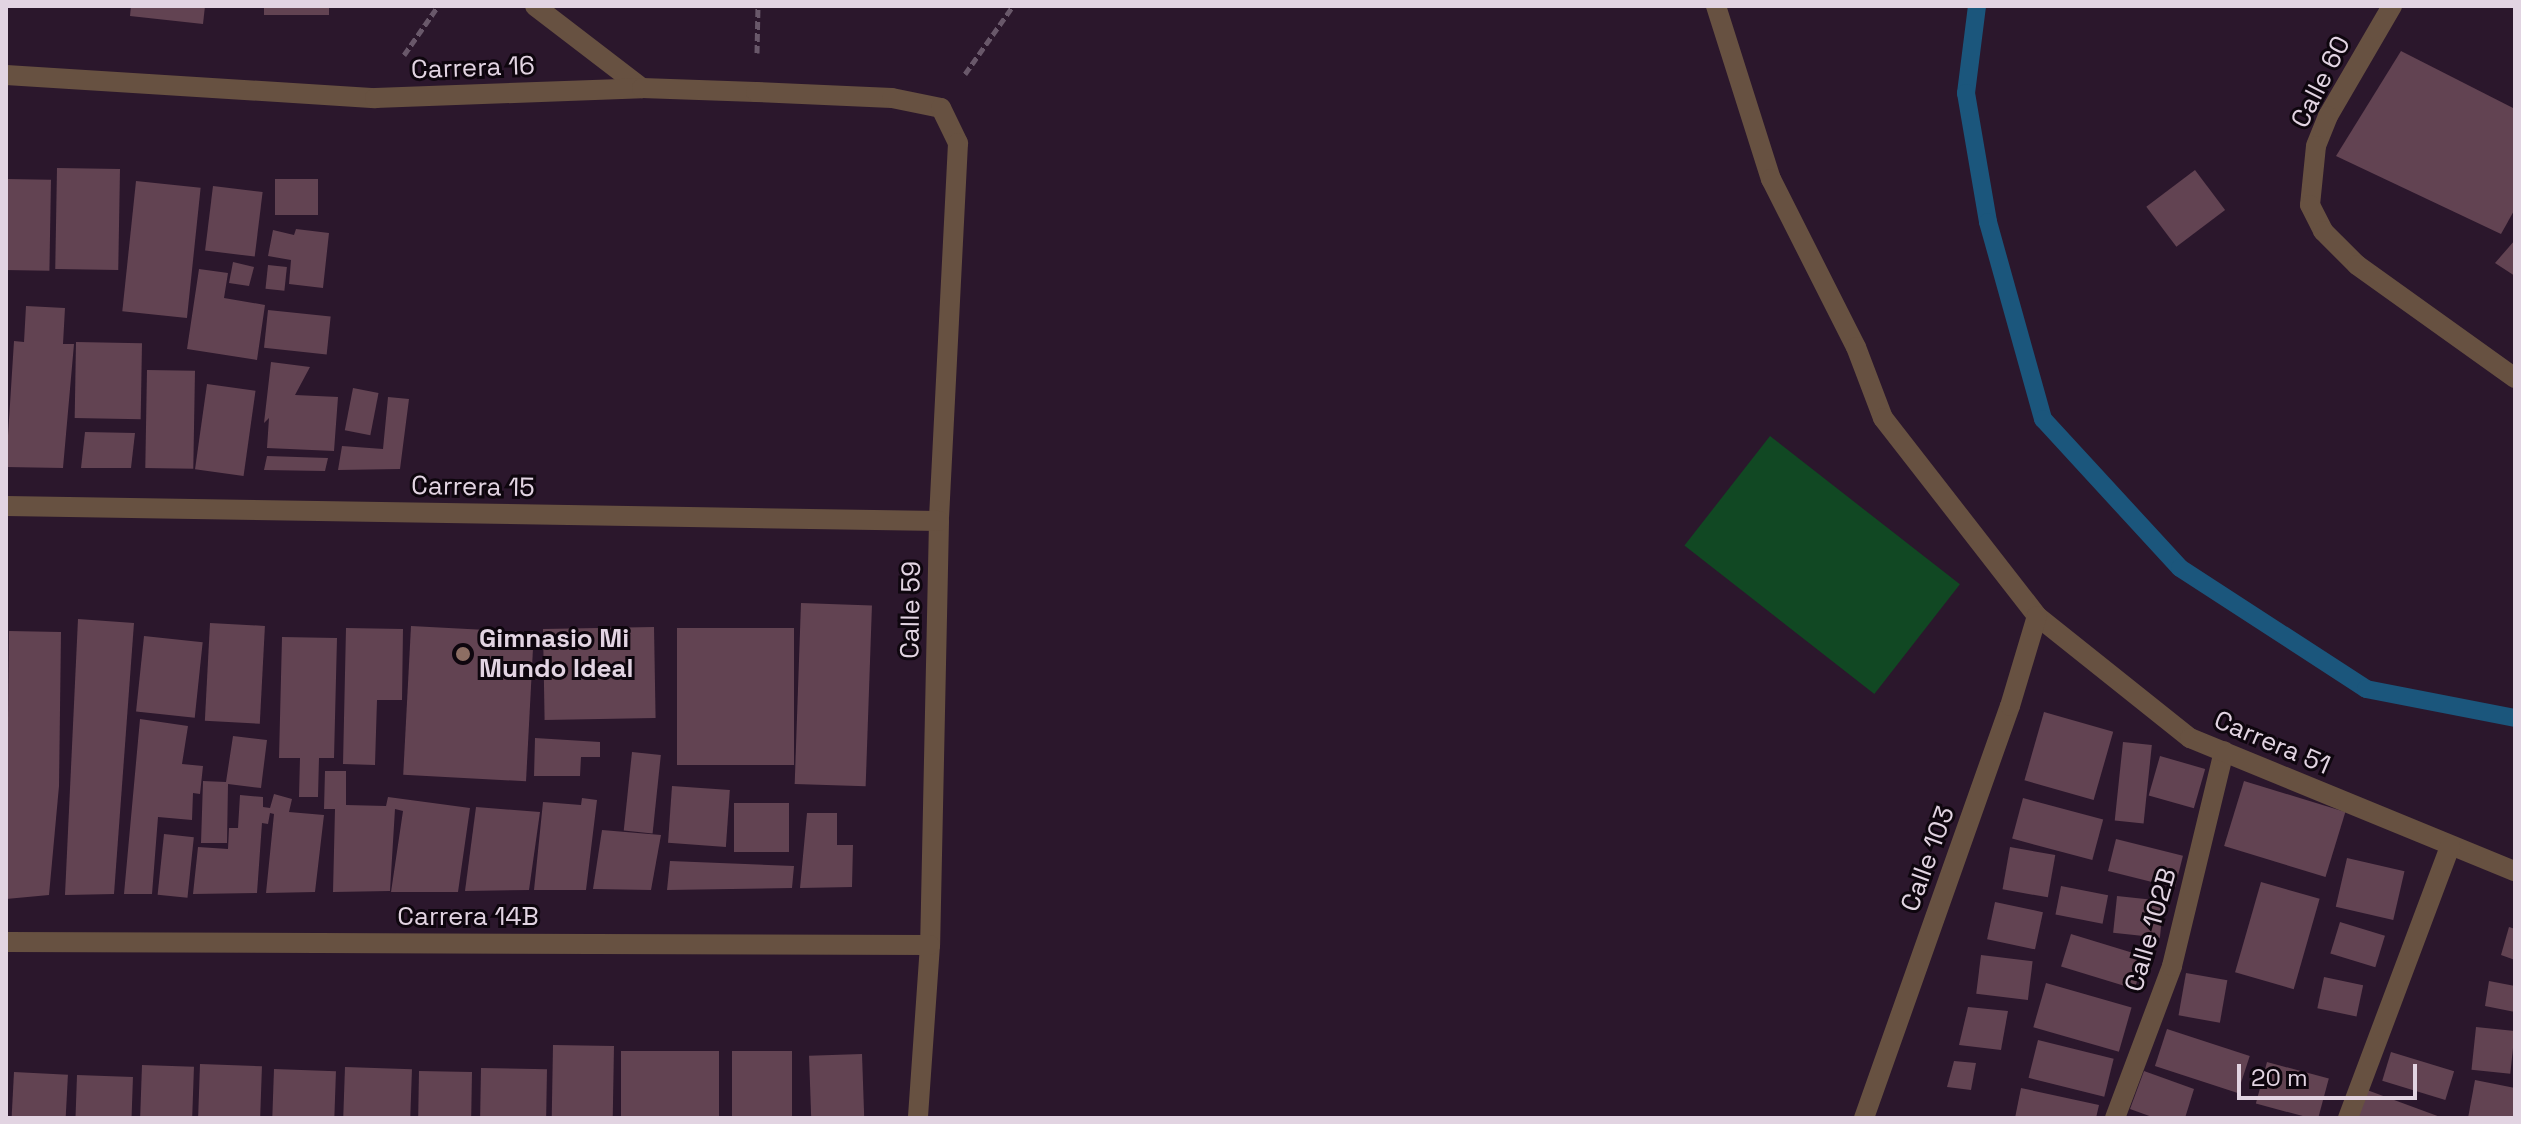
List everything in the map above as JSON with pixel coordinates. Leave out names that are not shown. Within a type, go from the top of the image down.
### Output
[{"type":"street","points":[[535,6],[642,88]]},
{"type":"street","name":"Carrera 51","points":[[1716,6],[1771,179],[1856,347],[1883,418],[2037,616],[2190,738],[2515,871]]},
{"type":"street","name":"Calle 60","points":[[2392,6],[2328,116],[2310,172],[2310,205],[2323,231],[2357,265],[2515,378]]},
{"type":"street","name":"Carrera 16","points":[[6,75],[375,98],[642,88],[892,98],[941,108]]},
{"type":"street","name":"Calle 59","points":[[918,1118],[930,945],[939,521],[958,143],[941,108]]},
{"type":"street","name":"Carrera 15","points":[[6,506],[939,521]]},
{"type":"street","name":"Calle 103","points":[[1864,1118],[2010,706],[2037,616]]},
{"type":"street","name":"Calle 102B","points":[[2115,1118],[2172,966],[2224,751]]},
{"type":"street","points":[[2348,1118],[2450,846]]},
{"type":"street","name":"Carrera 14B","points":[[6,942],[930,945]]},
{"type":"path","points":[[941,108],[1013,6]]},
{"type":"green space","points":[[1770,436],[1960,584],[1874,694],[1684,546]]},
{"type":"building","points":[[131,6],[205,6],[203,24],[130,16]]},
{"type":"building","points":[[264,6],[329,6],[329,15],[264,15]]},
{"type":"building","points":[[2401,51],[2515,109],[2515,209],[2501,234],[2336,156]]},
{"type":"building","points":[[57,168],[120,169],[118,270],[55,269]]},
{"type":"building","points":[[2195,170],[2225,210],[2176,247],[2146,207]]},
{"type":"building","points":[[6,179],[51,180],[49,271],[6,270]]},
{"type":"building","points":[[275,179],[318,179],[318,215],[275,215]]},
{"type":"building","points":[[136,181],[201,188],[187,318],[122,311]]},
{"type":"building","points":[[213,186],[263,192],[255,257],[205,251]]},
{"type":"building","points":[[296,229],[329,233],[323,288],[289,284],[291,260],[268,256],[273,230],[294,235]]},
{"type":"building","points":[[2515,240],[2515,276],[2495,263]]},
{"type":"building","points":[[233,262],[254,267],[249,286],[229,283]]},
{"type":"building","points":[[268,265],[287,267],[284,291],[265,289]]},
{"type":"building","points":[[199,269],[228,273],[224,298],[265,305],[257,360],[187,349]]},
{"type":"building","points":[[26,306],[65,308],[63,344],[74,344],[63,468],[6,467],[14,341],[24,342]]},
{"type":"building","points":[[268,310],[331,317],[327,354],[264,348]]},
{"type":"building","points":[[76,342],[142,343],[141,419],[75,418]]},
{"type":"building","points":[[271,362],[310,367],[295,395],[338,397],[334,451],[267,448],[269,418],[264,423]]},
{"type":"building","points":[[147,370],[195,371],[193,469],[145,468]]},
{"type":"building","points":[[207,384],[256,391],[244,476],[195,469]]},
{"type":"building","points":[[353,388],[379,393],[370,435],[345,430]]},
{"type":"building","points":[[388,397],[409,399],[400,469],[338,470],[342,446],[383,449]]},
{"type":"building","points":[[85,432],[135,433],[131,468],[81,468]]},
{"type":"building","points":[[267,456],[328,458],[325,471],[264,470]]},
{"type":"building","points":[[801,603],[872,605],[866,786],[795,784]]},
{"type":"building","points":[[78,619],[134,623],[114,894],[65,895]]},
{"type":"building","points":[[210,623],[265,626],[260,724],[205,721]]},
{"type":"building","points":[[411,626],[534,632],[526,781],[403,775]]},
{"type":"building","points":[[654,627],[656,718],[545,720],[543,629]]},
{"type":"building","points":[[346,628],[403,629],[402,700],[377,700],[375,765],[343,764]]},
{"type":"building","points":[[677,628],[794,628],[794,765],[677,765]]},
{"type":"building","points":[[9,631],[61,632],[59,786],[49,895],[6,899]]},
{"type":"building","points":[[144,636],[203,642],[195,718],[136,712]]},
{"type":"building","points":[[282,637],[337,638],[334,758],[319,758],[318,797],[299,797],[300,758],[279,758]]},
{"type":"building","points":[[2044,712],[2113,732],[2094,800],[2024,780]]},
{"type":"building","points":[[140,719],[188,726],[182,764],[203,766],[200,794],[193,793],[192,820],[158,817],[152,894],[124,894]]},
{"type":"building","points":[[233,736],[267,740],[261,788],[228,784],[227,843],[201,843],[203,781],[226,782]]},
{"type":"building","points":[[535,738],[600,742],[600,757],[581,757],[580,776],[534,776]]},
{"type":"building","points":[[2123,742],[2152,745],[2144,824],[2115,821]]},
{"type":"building","points":[[632,752],[661,755],[653,834],[624,831]]},
{"type":"building","points":[[2160,756],[2205,769],[2194,808],[2149,795]]},
{"type":"building","points":[[325,771],[346,771],[346,805],[386,806],[388,797],[470,808],[458,892],[391,892],[403,811],[395,809],[390,891],[333,892],[335,809],[324,809]]},
{"type":"building","points":[[2244,781],[2345,812],[2325,877],[2224,846]]},
{"type":"building","points":[[672,786],[730,790],[726,847],[668,843]]},
{"type":"building","points":[[274,794],[292,799],[289,812],[324,815],[315,892],[266,893],[274,814],[270,813],[268,824],[262,823],[257,893],[193,894],[198,847],[228,849],[229,828],[238,828],[240,795],[263,797],[263,807],[270,808]]},
{"type":"building","points":[[582,798],[597,800],[586,890],[534,890],[543,802],[581,805]]},
{"type":"building","points":[[2023,798],[2103,819],[2092,860],[2012,839]]},
{"type":"building","points":[[734,803],[789,803],[789,852],[734,852]]},
{"type":"building","points":[[476,807],[540,812],[529,890],[465,891]]},
{"type":"building","points":[[807,813],[837,813],[837,845],[853,845],[852,887],[800,888]]},
{"type":"building","points":[[602,830],[661,835],[651,890],[593,889]]},
{"type":"building","points":[[164,834],[194,837],[187,898],[158,895]]},
{"type":"building","points":[[2116,839],[2183,856],[2175,888],[2108,871]]},
{"type":"building","points":[[2010,847],[2055,855],[2048,897],[2003,889]]},
{"type":"building","points":[[2347,858],[2404,871],[2393,920],[2336,907]]},
{"type":"building","points":[[670,861],[794,866],[792,888],[667,890]]},
{"type":"building","points":[[2261,882],[2320,899],[2294,989],[2235,972]]},
{"type":"building","points":[[2061,886],[2108,895],[2103,924],[2055,914]]},
{"type":"building","points":[[2117,896],[2164,901],[2160,938],[2113,933]]},
{"type":"building","points":[[1995,902],[2043,912],[2035,949],[1987,939]]},
{"type":"building","points":[[2340,922],[2385,936],[2375,967],[2330,954]]},
{"type":"building","points":[[2509,927],[2515,929],[2515,960],[2501,955]]},
{"type":"building","points":[[2071,934],[2145,957],[2135,989],[2061,967]]},
{"type":"building","points":[[1981,955],[2033,961],[2028,1000],[1976,994]]},
{"type":"building","points":[[2186,973],[2227,980],[2220,1023],[2179,1015]]},
{"type":"building","points":[[2324,977],[2363,985],[2356,1017],[2317,1008]]},
{"type":"building","points":[[2489,981],[2515,986],[2515,1012],[2485,1006]]},
{"type":"building","points":[[2046,983],[2132,1008],[2119,1052],[2033,1027]]},
{"type":"building","points":[[1968,1007],[2008,1011],[2001,1050],[1959,1045]]},
{"type":"building","points":[[2476,1027],[2515,1031],[2510,1074],[2472,1070]]},
{"type":"building","points":[[2167,1029],[2250,1056],[2238,1093],[2155,1066]]},
{"type":"building","points":[[2038,1040],[2114,1059],[2104,1097],[2029,1078]]},
{"type":"building","points":[[553,1045],[614,1046],[613,1118],[552,1118]]},
{"type":"building","points":[[621,1051],[719,1051],[719,1118],[621,1118]]},
{"type":"building","points":[[732,1051],[792,1051],[792,1118],[732,1118]]},
{"type":"building","points":[[2391,1052],[2454,1071],[2445,1100],[2382,1081]]},
{"type":"building","points":[[862,1054],[864,1118],[811,1118],[809,1056]]},
{"type":"building","points":[[1954,1061],[1976,1063],[1971,1090],[1947,1087]]},
{"type":"building","points":[[2267,1062],[2329,1079],[2318,1118],[2256,1104]]},
{"type":"building","points":[[200,1064],[262,1066],[260,1118],[198,1118]]},
{"type":"building","points":[[142,1065],[194,1067],[192,1118],[140,1118]]},
{"type":"building","points":[[345,1067],[412,1069],[410,1118],[343,1118]]},
{"type":"building","points":[[481,1068],[547,1069],[546,1118],[480,1118]]},
{"type":"building","points":[[274,1069],[336,1071],[334,1118],[272,1118]]},
{"type":"building","points":[[419,1071],[472,1072],[471,1118],[418,1118]]},
{"type":"building","points":[[2144,1071],[2194,1089],[2185,1118],[2155,1118],[2130,1109]]},
{"type":"building","points":[[14,1072],[68,1075],[66,1118],[12,1118]]},
{"type":"building","points":[[77,1075],[133,1077],[132,1118],[75,1118]]},
{"type":"building","points":[[2475,1080],[2515,1088],[2515,1118],[2468,1118]]},
{"type":"building","points":[[2021,1088],[2099,1105],[2096,1118],[2015,1118]]},
{"type":"building","points":[[2367,1090],[2443,1118],[2357,1118]]},
{"type":"waterway","points":[[1977,6],[1966,93],[1988,222],[2043,419],[2180,568],[2366,689],[2515,718]]},
{"type":"place","name":"Gimnasio Mi Mundo Ideal","points":[[463,654]]}]
